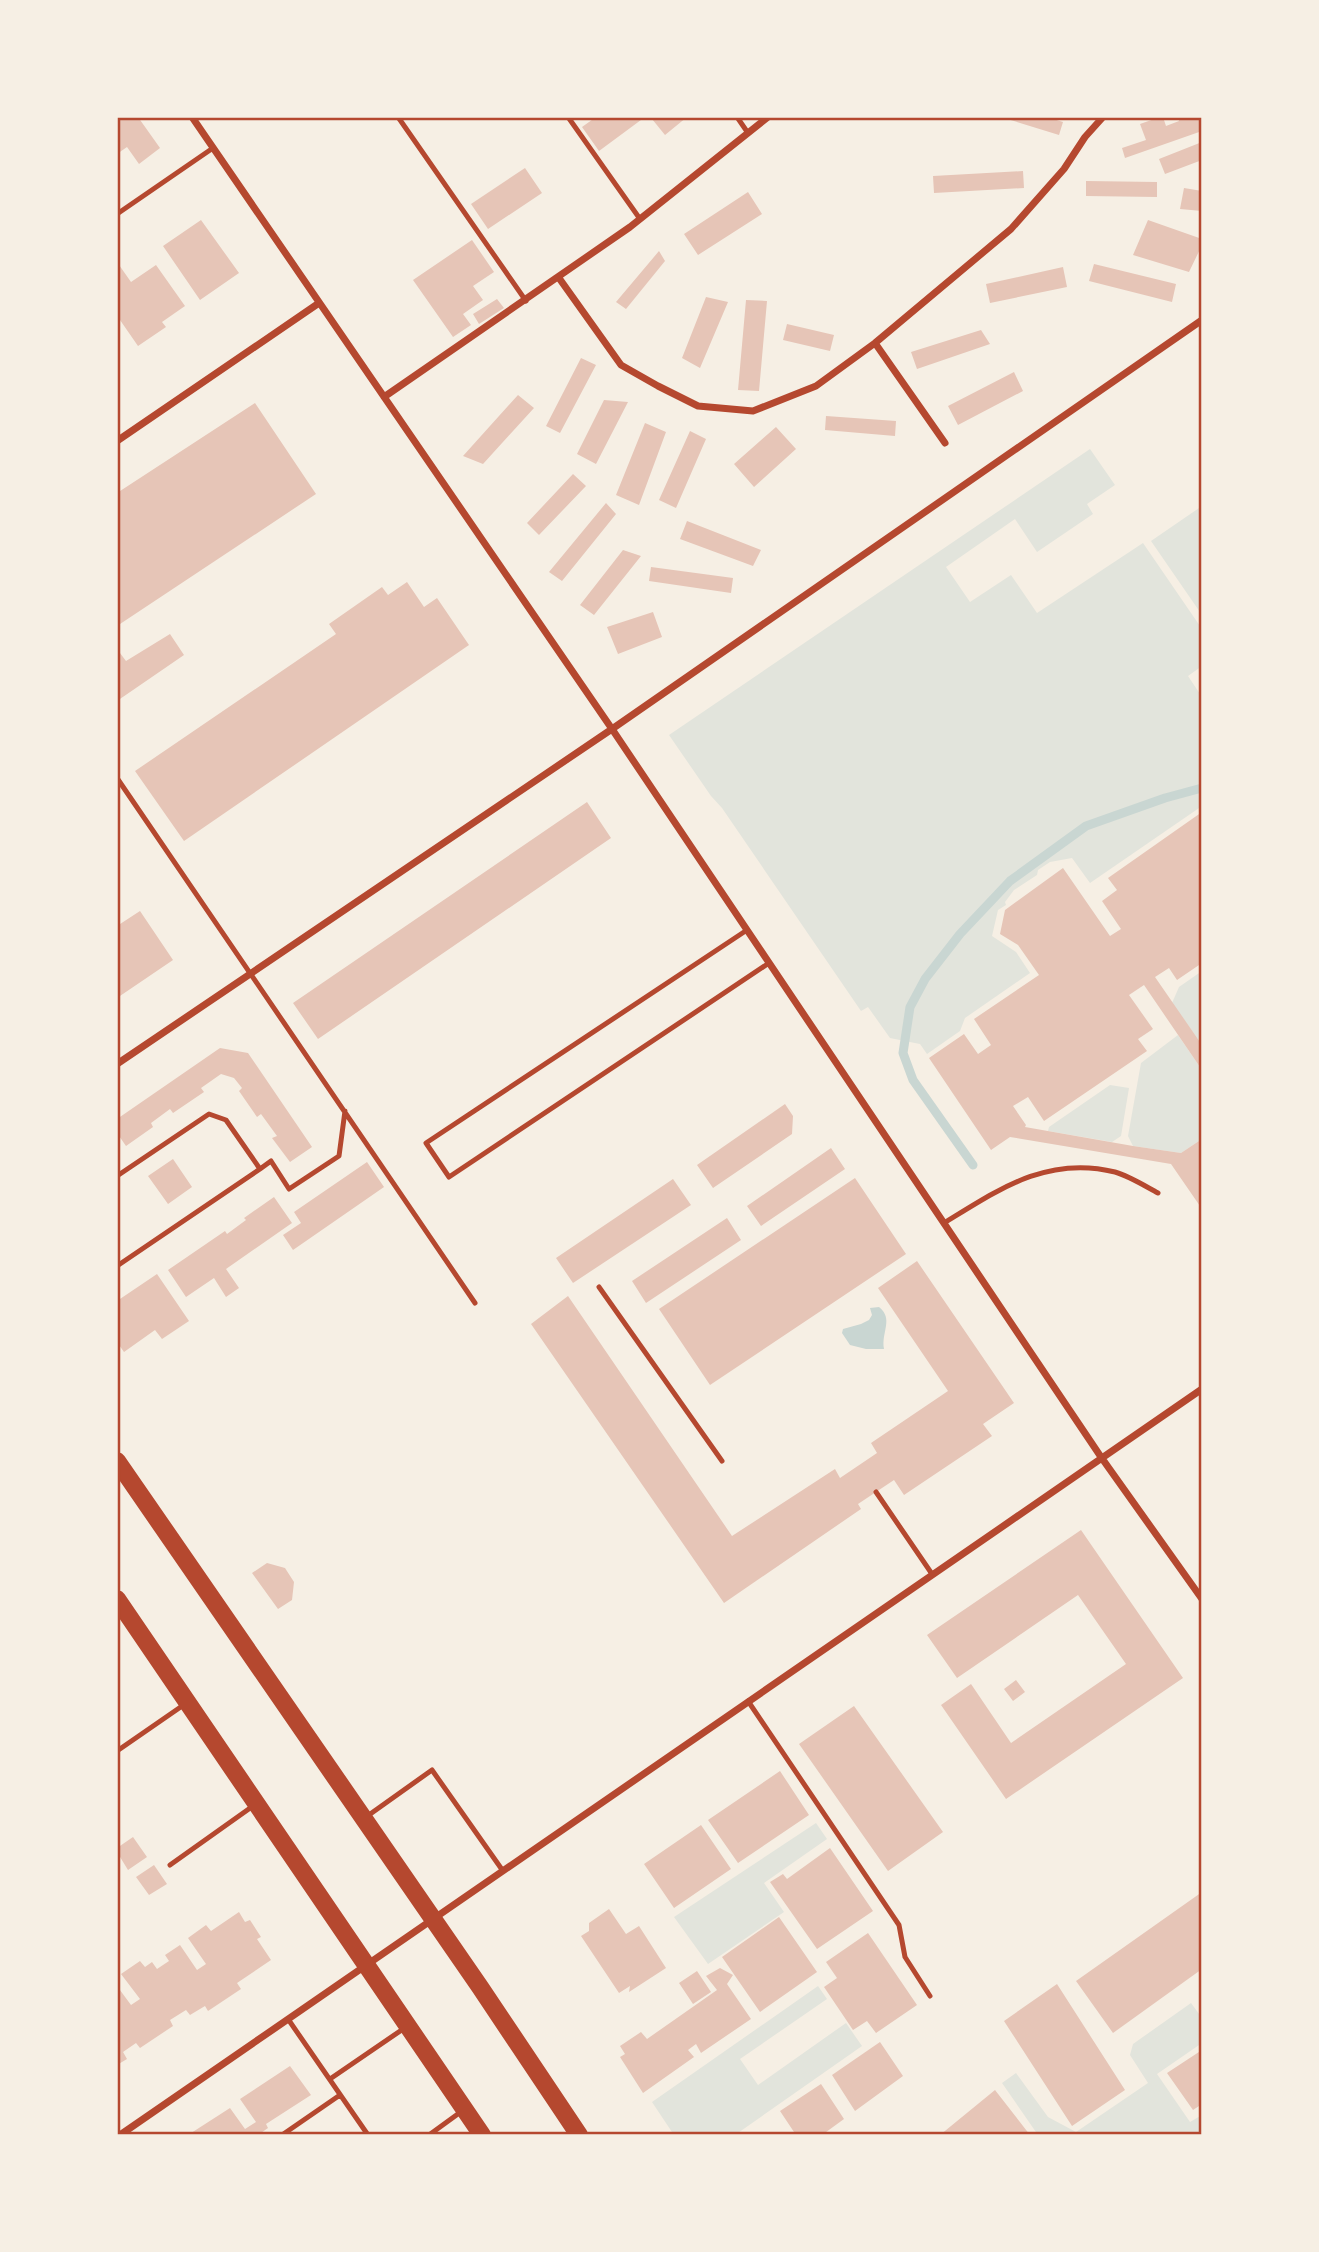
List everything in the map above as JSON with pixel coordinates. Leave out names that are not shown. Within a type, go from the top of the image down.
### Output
[{"type":"main road","points":[[117,1461],[579,2135]]},
{"type":"main road","points":[[117,1599],[482,2135]]},
{"type":"street","points":[[192,117],[612,729],[1101,1457],[1202,1598]]},
{"type":"street","points":[[383,397],[559,278],[640,219],[768,117]]},
{"type":"street","points":[[559,278],[621,365],[698,406],[753,411],[816,386],[875,343],[1011,229],[1064,169],[1084,138],[1103,117]]},
{"type":"street","points":[[117,441],[319,303]]},
{"type":"street","points":[[117,1064],[612,729],[1202,320]]},
{"type":"street","points":[[875,343],[945,443]]},
{"type":"street","points":[[120,2135],[1202,1389]]},
{"type":"lane","points":[[398,117],[526,301]]},
{"type":"lane","points":[[568,117],[640,219]]},
{"type":"lane","points":[[737,117],[748,133]]},
{"type":"lane","points":[[117,214],[214,148]]},
{"type":"lane","points":[[117,778],[475,1303]]},
{"type":"lane","points":[[747,930],[426,1143],[449,1177],[769,963]]},
{"type":"lane","points":[[117,1266],[271,1161],[289,1188],[339,1156],[345,1111]]},
{"type":"lane","points":[[117,1176],[209,1114],[226,1120],[260,1169]]},
{"type":"lane","points":[[944,1223],[1004,1186],[1041,1171],[1090,1167],[1118,1172],[1158,1193]]},
{"type":"lane","points":[[598,1287],[722,1461]]},
{"type":"lane","points":[[876,1492],[932,1574]]},
{"type":"lane","points":[[748,1701],[899,1925],[905,1957],[930,1996]]},
{"type":"lane","points":[[117,1751],[188,1702]]},
{"type":"lane","points":[[364,1818],[432,1770],[503,1871]]},
{"type":"lane","points":[[170,1865],[257,1803]]},
{"type":"lane","points":[[288,2019],[368,2135]]},
{"type":"lane","points":[[330,2079],[409,2025]]},
{"type":"lane","points":[[282,2135],[341,2095]]},
{"type":"lane","points":[[429,2135],[465,2109]]},
{"type":"shaded area","points":[[1090,449],[1115,485],[1087,504],[1093,514],[1037,552],[1015,519],[946,567],[970,602],[1011,575],[1037,613],[1143,543],[1202,629],[1202,666],[1188,676],[1202,697],[1202,806],[1090,883],[1072,858],[1050,862],[1038,870],[1037,875],[1014,890],[1005,902],[1006,905],[998,910],[992,936],[1016,952],[1030,973],[965,1018],[960,1031],[927,1054],[920,1044],[890,1038],[868,1007],[861,1011],[669,735]]},
{"type":"shaded area","points":[[1202,506],[1202,615],[1151,541]]},
{"type":"shaded area","points":[[1202,971],[1202,1045],[1172,1003],[1179,987]]},
{"type":"shaded area","points":[[1178,1035],[1202,1070],[1202,1139],[1181,1153],[1133,1146],[1128,1136],[1141,1063]]},
{"type":"shaded area","points":[[1110,1085],[1129,1088],[1121,1136],[1112,1142],[1048,1131],[1049,1127]]},
{"type":"shaded area","points":[[879,1307],[886,1316],[884,1349],[866,1349],[850,1345],[842,1333],[843,1329],[869,1320],[872,1315],[870,1308]]},
{"type":"shaded area","points":[[816,1823],[827,1839],[764,1883],[784,1912],[708,1964],[674,1917]]},
{"type":"shaded area","points":[[818,1986],[827,1999],[740,2059],[758,2085],[846,2023],[862,2046],[735,2135],[674,2135],[652,2102]]},
{"type":"shaded area","points":[[1191,2003],[1202,2018],[1202,2043],[1157,2074],[1190,2122],[1202,2115],[1202,2135],[1038,2135],[1002,2083],[1016,2073],[1048,2117],[1076,2132],[1148,2083],[1130,2055],[1133,2044]]},
{"type":"building","points":[[117,117],[138,117],[160,148],[139,164],[127,147],[117,154]]},
{"type":"building","points":[[596,117],[645,117],[599,151],[582,127]]},
{"type":"building","points":[[687,117],[665,135],[652,119]]},
{"type":"building","points":[[1001,117],[1047,117],[1063,122],[1059,135]]},
{"type":"building","points":[[1163,117],[1166,126],[1179,121],[1178,117],[1202,117],[1202,131],[1125,158],[1122,148],[1146,140],[1140,124]]},
{"type":"building","points":[[1202,142],[1202,160],[1165,174],[1159,159]]},
{"type":"building","points":[[525,168],[542,193],[488,229],[471,204]]},
{"type":"building","points":[[1023,171],[1024,188],[934,193],[933,176]]},
{"type":"building","points":[[1086,181],[1157,182],[1157,197],[1086,196]]},
{"type":"building","points":[[1184,188],[1202,191],[1202,211],[1180,209]]},
{"type":"building","points":[[748,192],[762,214],[698,255],[684,234]]},
{"type":"building","points":[[201,220],[239,273],[200,300],[163,246]]},
{"type":"building","points":[[1148,220],[1202,239],[1202,245],[1189,272],[1133,255]]},
{"type":"building","points":[[472,240],[494,272],[473,286],[483,300],[463,314],[471,325],[453,337],[413,280]]},
{"type":"building","points":[[659,251],[665,261],[626,309],[616,302]]},
{"type":"building","points":[[117,262],[131,282],[156,265],[185,306],[162,322],[166,327],[138,346],[120,320],[117,322]]},
{"type":"building","points":[[1094,264],[1176,284],[1172,302],[1089,281]]},
{"type":"building","points":[[1063,267],[1067,287],[990,303],[986,284]]},
{"type":"building","points":[[706,297],[728,302],[700,368],[682,358]]},
{"type":"building","points":[[497,299],[504,308],[479,324],[473,314]]},
{"type":"building","points":[[746,300],[767,301],[759,391],[738,390]]},
{"type":"building","points":[[787,324],[834,335],[830,351],[783,340]]},
{"type":"building","points":[[981,330],[990,344],[917,369],[911,352]]},
{"type":"building","points":[[581,358],[596,365],[560,433],[546,426]]},
{"type":"building","points":[[1014,372],[1023,391],[958,425],[948,406]]},
{"type":"building","points":[[518,395],[534,408],[483,464],[463,456]]},
{"type":"building","points":[[604,400],[628,402],[596,464],[577,454]]},
{"type":"building","points":[[255,403],[316,494],[117,626],[117,493]]},
{"type":"building","points":[[826,416],[896,421],[895,436],[825,430]]},
{"type":"building","points":[[645,423],[666,432],[639,505],[616,495]]},
{"type":"building","points":[[776,427],[796,449],[754,487],[734,464]]},
{"type":"building","points":[[690,431],[706,439],[676,508],[659,500]]},
{"type":"building","points":[[573,474],[586,486],[539,535],[527,523]]},
{"type":"building","points":[[606,503],[616,514],[562,581],[549,572]]},
{"type":"building","points":[[687,521],[761,550],[753,566],[680,539]]},
{"type":"building","points":[[623,550],[641,556],[594,615],[580,605]]},
{"type":"building","points":[[651,567],[733,578],[731,593],[649,581]]},
{"type":"building","points":[[407,582],[424,607],[437,598],[469,645],[184,841],[135,771],[336,634],[329,624],[382,587],[388,595]]},
{"type":"building","points":[[653,612],[662,637],[618,654],[607,627]]},
{"type":"building","points":[[170,634],[184,655],[117,701],[117,649],[126,661]]},
{"type":"building","points":[[587,802],[611,838],[318,1039],[293,1003]]},
{"type":"building","points":[[1202,812],[1202,963],[1177,980],[1169,968],[1155,977],[1202,1045],[1202,1070],[1144,985],[1129,995],[1153,1029],[1138,1039],[1147,1051],[1044,1121],[1028,1097],[1013,1106],[1025,1127],[1133,1146],[1181,1153],[1202,1139],[1202,1209],[1171,1164],[1010,1137],[991,1150],[929,1058],[964,1034],[978,1054],[991,1045],[974,1019],[1039,975],[1018,945],[1000,934],[1005,910],[1063,868],[1110,936],[1121,929],[1102,901],[1117,890],[1108,878]]},
{"type":"building","points":[[140,911],[173,960],[117,998],[117,926]]},
{"type":"building","points":[[220,1048],[248,1053],[312,1147],[290,1162],[272,1138],[277,1136],[261,1114],[257,1117],[239,1091],[242,1088],[234,1078],[221,1074],[201,1088],[204,1092],[173,1113],[170,1109],[151,1123],[153,1127],[126,1146],[117,1133],[117,1119]]},
{"type":"building","points":[[785,1104],[793,1116],[792,1134],[713,1188],[697,1165]]},
{"type":"building","points":[[831,1148],[845,1169],[761,1226],[747,1206]]},
{"type":"building","points":[[173,1159],[192,1187],[168,1204],[148,1176]]},
{"type":"building","points":[[367,1162],[384,1187],[293,1250],[283,1235],[301,1223],[294,1212]]},
{"type":"building","points":[[855,1178],[906,1254],[710,1385],[659,1309]]},
{"type":"building","points":[[673,1179],[691,1205],[573,1283],[556,1258]]},
{"type":"building","points":[[274,1197],[292,1223],[226,1269],[239,1288],[226,1297],[214,1278],[186,1297],[168,1270],[225,1231],[227,1234]]},
{"type":"building","points":[[727,1218],[741,1240],[646,1303],[632,1281]]},
{"type":"building","points":[[917,1261],[1014,1403],[983,1424],[992,1436],[904,1495],[894,1480],[858,1504],[861,1509],[724,1603],[531,1324],[568,1296],[732,1536],[835,1469],[840,1478],[877,1453],[871,1443],[948,1391],[878,1288]]},
{"type":"building","points":[[157,1274],[189,1321],[162,1339],[155,1330],[124,1352],[117,1342],[117,1301]]},
{"type":"building","points":[[1081,1530],[1183,1678],[1006,1799],[941,1705],[971,1684],[1011,1743],[1126,1664],[1078,1595],[957,1678],[927,1635]]},
{"type":"building","points":[[267,1563],[285,1568],[294,1582],[292,1600],[278,1609],[252,1573]]},
{"type":"building","points":[[1016,1680],[1025,1692],[1013,1701],[1004,1689]]},
{"type":"building","points":[[854,1706],[943,1832],[888,1871],[799,1744]]},
{"type":"building","points":[[780,1771],[809,1815],[738,1863],[708,1820]]},
{"type":"building","points":[[701,1825],[731,1869],[674,1908],[644,1864]]},
{"type":"building","points":[[133,1837],[147,1857],[128,1870],[117,1848]]},
{"type":"building","points":[[830,1848],[873,1911],[817,1949],[770,1882],[783,1874],[787,1879]]},
{"type":"building","points":[[154,1865],[167,1884],[149,1895],[136,1877]]},
{"type":"building","points":[[1202,1892],[1202,1969],[1113,2033],[1076,1981]]},
{"type":"building","points":[[609,1909],[626,1934],[639,1926],[666,1968],[629,1992],[630,1986],[619,1993],[581,1936],[589,1931],[589,1923]]},
{"type":"building","points":[[239,1912],[245,1922],[250,1920],[261,1937],[257,1939],[271,1960],[237,1983],[241,1989],[208,2011],[205,2006],[190,2015],[186,2010],[170,2020],[173,2026],[140,2048],[136,2043],[123,2052],[127,2059],[117,2065],[117,1986],[131,2005],[140,1999],[121,1974],[140,1961],[145,1967],[152,1962],[157,1969],[169,1961],[165,1955],[180,1945],[197,1970],[206,1964],[188,1938],[206,1925],[211,1931]]},
{"type":"building","points":[[779,1917],[817,1972],[760,2012],[722,1957]]},
{"type":"building","points":[[868,1933],[917,2005],[876,2033],[867,2021],[853,2030],[824,1987],[837,1978],[826,1962]]},
{"type":"building","points":[[720,1968],[733,1975],[727,1984],[751,2019],[701,2053],[696,2044],[688,2050],[694,2057],[643,2093],[620,2057],[625,2054],[620,2046],[641,2032],[647,2039],[717,1990],[706,1976]]},
{"type":"building","points":[[697,1971],[711,1992],[693,2004],[679,1983]]},
{"type":"building","points":[[1057,1984],[1125,2090],[1072,2126],[1004,2021]]},
{"type":"building","points":[[880,2042],[903,2076],[855,2111],[832,2075]]},
{"type":"building","points":[[1202,2050],[1202,2104],[1193,2110],[1167,2073]]},
{"type":"building","points":[[290,2066],[311,2095],[266,2124],[268,2128],[258,2135],[188,2135],[230,2108],[245,2129],[256,2122],[240,2099]]},
{"type":"building","points":[[821,2084],[844,2119],[822,2135],[796,2135],[780,2111]]},
{"type":"building","points":[[995,2090],[1030,2135],[940,2135]]},
{"type":"waterway","points":[[973,1165],[913,1080],[903,1053],[910,1007],[925,979],[960,934],[1010,881],[1086,826],[1202,788]]}]
